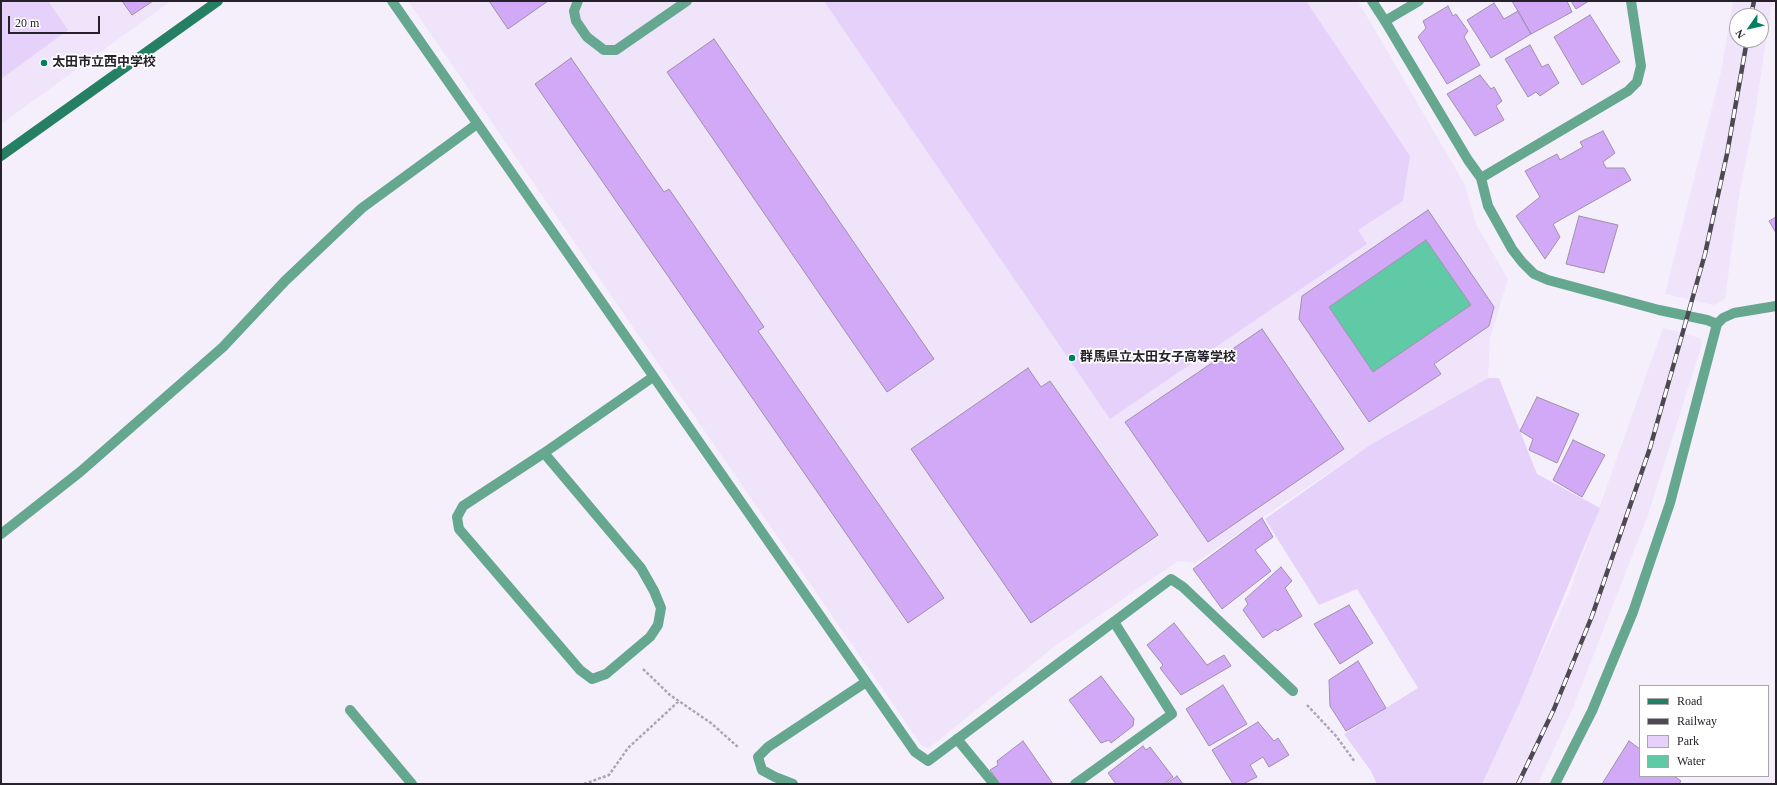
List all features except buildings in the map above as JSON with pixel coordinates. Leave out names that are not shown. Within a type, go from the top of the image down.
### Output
[{"type":"street","points":[[1,156],[218,1]]},
{"type":"street","points":[[392,1],[915,752],[928,761],[1171,580],[1183,587],[1293,691]]},
{"type":"street","points":[[578,1],[574,11],[576,21],[587,38],[604,50],[616,50],[687,1]]},
{"type":"street","points":[[1372,1],[1468,160],[1481,178],[1488,206],[1512,249],[1534,274],[1548,280],[1717,324]]},
{"type":"street","points":[[1385,21],[1419,1]]},
{"type":"street","points":[[1481,178],[1628,91],[1637,82],[1641,66],[1631,1]]},
{"type":"street","points":[[1,534],[80,472],[223,347],[285,280],[362,208],[477,124]]},
{"type":"street","points":[[1555,784],[1592,711],[1633,612],[1670,503],[1717,324],[1723,318],[1734,313],[1776,306]]},
{"type":"street","points":[[544,453],[641,568],[654,591],[661,608],[658,625],[650,637],[606,674],[592,679],[580,670],[459,529],[457,517],[463,506],[544,453],[653,377]]},
{"type":"street","points":[[1076,784],[1172,714],[1114,622]]},
{"type":"street","points":[[793,784],[762,770],[758,757],[768,747],[866,682]]},
{"type":"street","points":[[350,710],[412,784]]},
{"type":"street","points":[[957,739],[994,784]]},
{"type":"path","points":[[629,655],[670,695],[711,723],[742,751],[759,759]]},
{"type":"path","points":[[1293,691],[1336,736],[1355,762]]},
{"type":"path","points":[[584,784],[609,775],[628,748],[679,701]]},
{"type":"shaded area","name":"太田市立西中学校","points":[[1,1],[171,1],[1,124]]},
{"type":"shaded area","name":"群馬県立太田女子高等学校","points":[[408,1],[1358,1],[1465,185],[1476,224],[1508,279],[1490,338],[1488,378],[1370,445],[1195,563],[1178,561],[1055,646],[929,748],[922,746]]},
{"type":"shaded area","points":[[1733,1],[1772,1],[1769,21],[1769,8],[1732,8]]},
{"type":"shaded area","points":[[1729,25],[1729,48],[1765,48],[1755,114],[1739,196],[1725,299],[1714,305],[1665,294],[1721,72]]},
{"type":"shaded area","points":[[1663,328],[1700,338],[1702,344],[1648,515],[1574,705],[1538,784],[1482,784],[1569,593]]},
{"type":"green space","points":[[1,1],[48,1],[68,30],[1,79]]},
{"type":"green space","points":[[824,1],[1306,1],[1410,156],[1403,201],[1358,230],[1367,244],[1110,419]]},
{"type":"green space","points":[[1488,378],[1499,378],[1537,474],[1600,508],[1521,700],[1482,784],[1377,784],[1371,771],[1344,734],[1418,688],[1357,589],[1319,605],[1265,519],[1370,445]]},
{"type":"water","points":[[1426,240],[1471,305],[1373,372],[1329,307]]},
{"type":"railway","points":[[1753,8],[1754,1]]},
{"type":"railway","points":[[1518,784],[1554,709],[1592,616],[1650,448],[1705,254],[1727,154],[1746,48]]},
{"type":"place","name":"太田市立西中学校","points":[[44,63]]},
{"type":"place","name":"群馬県立太田女子高等学校","points":[[1072,358]]}]
